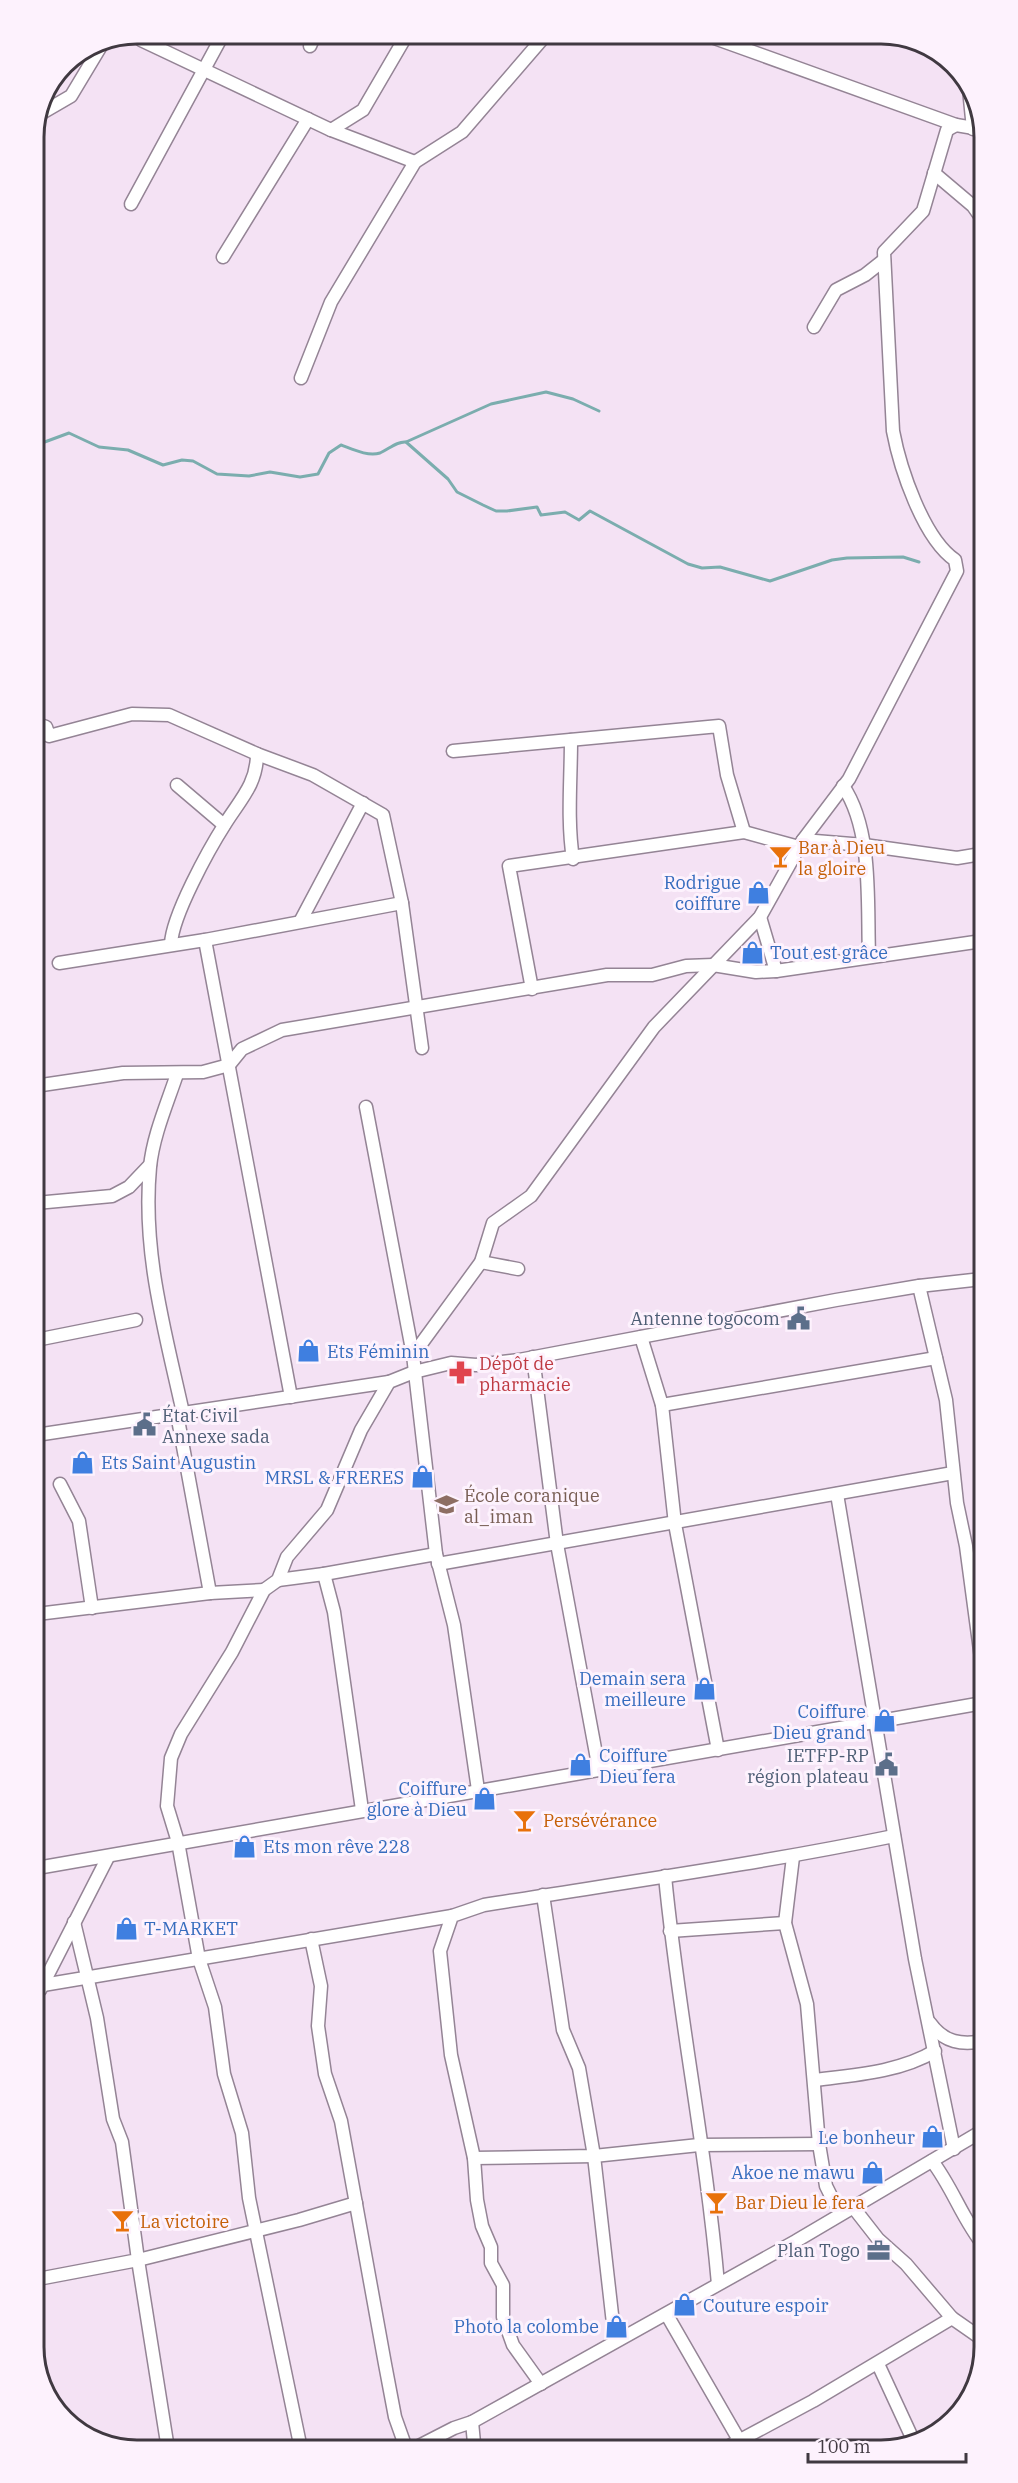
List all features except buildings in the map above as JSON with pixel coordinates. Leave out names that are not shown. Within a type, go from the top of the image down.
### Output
[{"type":"street","points":[[149,44],[331,130],[415,162]]},
{"type":"street","points":[[131,204],[218,44]]},
{"type":"street","points":[[331,130],[363,110],[402,44]]},
{"type":"street","points":[[301,378],[331,302],[415,162],[462,132],[537,44]]},
{"type":"street","points":[[731,44],[956,125],[974,129]]},
{"type":"street","points":[[48,109],[71,96],[97,53]]},
{"type":"street","points":[[223,256],[308,119]]},
{"type":"street","points":[[413,1355],[481,1262],[493,1223],[531,1197],[654,1027],[760,917],[801,844],[843,786],[881,721],[957,571],[955,561],[945,553],[932,535],[897,455],[893,431],[884,260],[884,252],[923,211],[947,130],[956,125]]},
{"type":"street","points":[[934,173],[974,207]]},
{"type":"street","points":[[814,327],[836,290],[865,275],[884,260]]},
{"type":"street","points":[[44,727],[49,736],[132,714],[169,715],[257,754],[313,775],[383,815],[402,903],[422,1048]]},
{"type":"street","points":[[453,751],[719,726],[727,775],[744,832]]},
{"type":"street","points":[[571,740],[572,799],[568,828],[573,859]]},
{"type":"street","points":[[171,944],[175,920],[225,825],[254,781],[257,754]]},
{"type":"street","points":[[177,785],[225,825]]},
{"type":"street","points":[[843,786],[855,803],[864,845],[869,955]]},
{"type":"street","points":[[301,920],[363,803]]},
{"type":"street","points":[[532,988],[509,867],[744,832],[801,844],[864,845],[957,858],[974,855]]},
{"type":"street","points":[[59,963],[205,940],[301,920],[402,903]]},
{"type":"street","points":[[760,917],[776,971]]},
{"type":"street","points":[[205,940],[291,1397]]},
{"type":"street","points":[[44,1085],[123,1074],[204,1072],[229,1065],[242,1048],[282,1030],[607,975],[640,976],[686,966],[713,965],[744,971],[776,971],[869,955],[974,942]]},
{"type":"street","points":[[177,1074],[160,1124],[150,1165],[149,1251],[180,1413],[210,1593]]},
{"type":"street","points":[[366,1107],[413,1355],[437,1559],[454,1625],[478,1790]]},
{"type":"street","points":[[44,1202],[112,1196],[129,1187],[150,1165]]},
{"type":"street","points":[[481,1262],[518,1269]]},
{"type":"street","points":[[44,1434],[390,1382],[414,1372],[451,1363],[476,1365],[533,1357],[919,1286],[974,1280]]},
{"type":"street","points":[[919,1286],[946,1400],[953,1473],[974,1613]]},
{"type":"street","points":[[44,1338],[136,1320]]},
{"type":"street","points":[[640,1337],[662,1405],[675,1524],[718,1750]]},
{"type":"street","points":[[533,1357],[557,1544],[599,1770]]},
{"type":"street","points":[[662,1405],[936,1358]]},
{"type":"street","points":[[278,1580],[287,1557],[327,1510],[361,1430],[390,1382]]},
{"type":"street","points":[[299,2439],[249,2198],[242,2133],[224,2074],[215,2007],[200,1959],[178,1842],[166,1806],[171,1758],[181,1734],[232,1652],[264,1590],[278,1580],[324,1574],[341,1569],[557,1544],[953,1473]]},
{"type":"street","points":[[60,1484],[79,1521],[92,1608]]},
{"type":"street","points":[[837,1494],[915,1959],[954,2149]]},
{"type":"street","points":[[324,1574],[334,1612],[362,1810]]},
{"type":"street","points":[[44,1613],[210,1593],[264,1590]]},
{"type":"street","points":[[44,1867],[974,1704]]},
{"type":"street","points":[[44,1987],[452,1916],[484,1905],[793,1857],[894,1836]]},
{"type":"street","points":[[44,1979],[108,1857]]},
{"type":"street","points":[[793,1857],[785,1923],[807,2004],[819,2144],[826,2186],[835,2204],[852,2207],[878,2239],[906,2264],[952,2318],[974,2333]]},
{"type":"street","points":[[665,1876],[670,1931],[699,2145],[711,2211],[718,2284]]},
{"type":"street","points":[[543,1895],[563,2030],[579,2068],[594,2156],[615,2341]]},
{"type":"street","points":[[452,1916],[440,1951],[451,2055],[474,2158],[482,2226],[491,2247],[491,2263],[503,2285],[503,2317],[513,2345],[541,2384]]},
{"type":"street","points":[[74,1923],[97,2018],[113,2119],[122,2142],[166,2439]]},
{"type":"street","points":[[670,1931],[785,1923]]},
{"type":"street","points":[[310,1939],[321,1986],[318,2026],[325,2074],[341,2121],[385,2364],[403,2439]]},
{"type":"street","points":[[929,2021],[945,2038],[960,2044],[974,2043]]},
{"type":"street","points":[[815,2080],[872,2073],[922,2059],[935,2051]]},
{"type":"street","points":[[432,2439],[472,2421],[615,2341],[667,2315],[974,2136]]},
{"type":"street","points":[[474,2158],[594,2156],[699,2145],[819,2144]]},
{"type":"street","points":[[932,2161],[943,2175],[974,2234]]},
{"type":"street","points":[[44,2278],[138,2260],[356,2203]]},
{"type":"street","points":[[667,2315],[732,2440]]},
{"type":"street","points":[[740,2440],[878,2364],[952,2318]]},
{"type":"street","points":[[878,2364],[911,2435]]},
{"type":"street","points":[[472,2421],[474,2439]]},
{"type":"waterway","points":[[406,442],[491,404],[546,392],[573,399],[599,411]]},
{"type":"waterway","points":[[44,442],[69,433],[99,447],[128,450],[163,465],[182,460],[193,461],[217,474],[249,476],[270,472],[300,477],[318,474],[329,453],[341,445],[360,452],[375,454],[406,442],[448,479],[457,492],[496,511],[537,507],[541,515],[565,512],[579,520],[590,511],[688,564],[702,568],[720,567],[770,581],[832,560],[847,558],[903,557],[919,562]]},
{"type":"place","name":"Bar à Dieu la gloire","points":[[780,857]]},
{"type":"place","name":"Rodrigue coiffure","points":[[759,892]]},
{"type":"place","name":"Tout est grâce","points":[[752,952]]},
{"type":"place","name":"Antenne togocom","points":[[798,1318]]},
{"type":"place","name":"Ets Féminin","points":[[309,1351]]},
{"type":"place","name":"Dépôt de pharmacie","points":[[461,1373]]},
{"type":"place","name":"État Civil Annexe sada","points":[[144,1425]]},
{"type":"place","name":"Ets Saint Augustin","points":[[83,1462]]},
{"type":"place","name":"MRSL & FRERES","points":[[422,1477]]},
{"type":"place","name":"École coranique al_iman","points":[[446,1505]]},
{"type":"place","name":"Demain sera meilleure","points":[[704,1688]]},
{"type":"place","name":"Coiffure Dieu grand","points":[[884,1721]]},
{"type":"place","name":"Coiffure Dieu fera","points":[[581,1765]]},
{"type":"place","name":"IETFP-RP région plateau","points":[[887,1765]]},
{"type":"place","name":"Coiffure glore à Dieu","points":[[485,1798]]},
{"type":"place","name":"Persévérance","points":[[525,1820]]},
{"type":"place","name":"Ets mon rêve 228","points":[[245,1846]]},
{"type":"place","name":"T-MARKET","points":[[126,1928]]},
{"type":"place","name":"Le bonheur","points":[[933,2137]]},
{"type":"place","name":"Akoe ne mawu","points":[[873,2172]]},
{"type":"place","name":"Bar Dieu le fera","points":[[717,2202]]},
{"type":"place","name":"La victoire","points":[[122,2221]]},
{"type":"place","name":"Plan Togo","points":[[878,2250]]},
{"type":"place","name":"Couture espoir","points":[[685,2305]]},
{"type":"place","name":"Photo la colombe","points":[[617,2326]]}]
